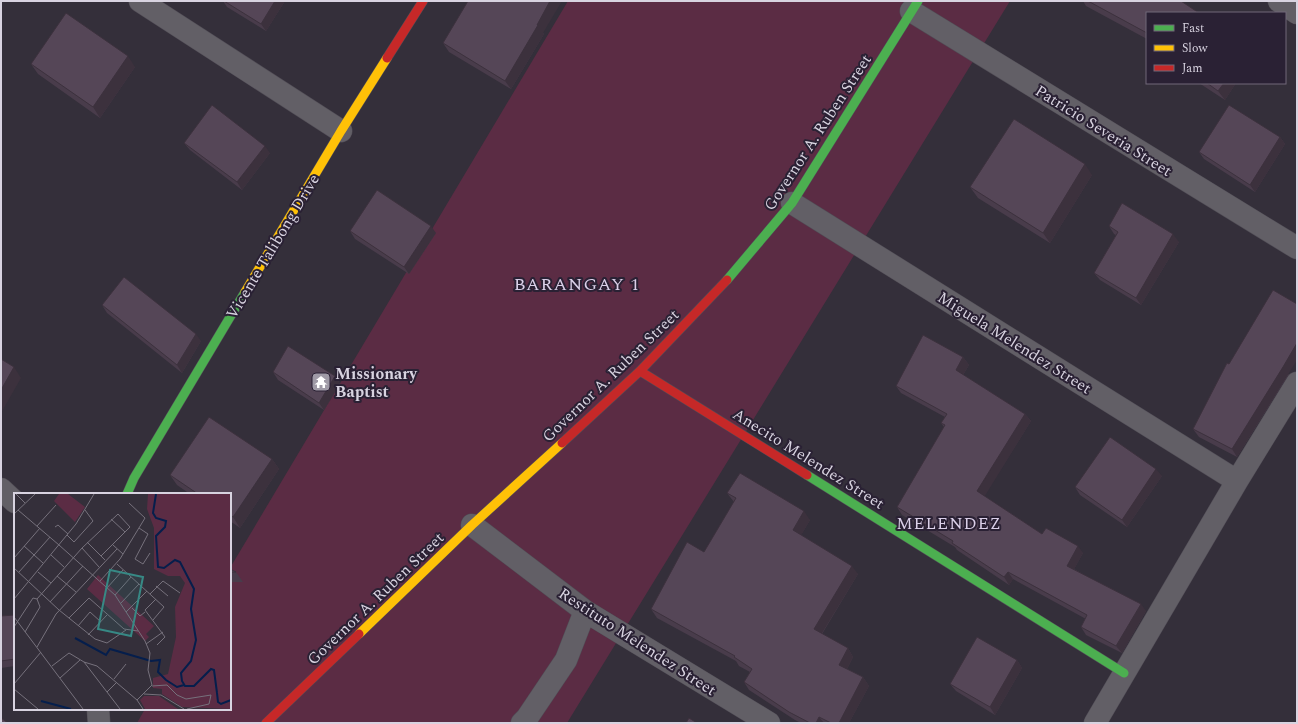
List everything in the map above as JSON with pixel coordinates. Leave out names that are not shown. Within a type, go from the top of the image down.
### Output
[{"type":"street","points":[[140,1],[170,9],[341,131]]},
{"type":"street","name":"Vicente Talibong Drive","points":[[127,493],[134,478],[341,131],[423,1]]},
{"type":"street","points":[[1279,1],[1297,13]]},
{"type":"street","name":"Governor A. Ruben Street","points":[[266,723],[472,525],[640,371],[732,275],[792,203],[915,6]]},
{"type":"street","name":"Patricio Severia Street","points":[[915,6],[1297,248]]},
{"type":"street","name":"Miguela Melendez Street","points":[[792,203],[1237,481]]},
{"type":"street","name":"Anecito Melendez Street","points":[[640,371],[1124,673]]},
{"type":"street","points":[[1095,723],[1237,481],[1297,383]]},
{"type":"street","points":[[1,489],[14,501]]},
{"type":"street","name":"Restituto Melendez Street","points":[[472,525],[585,611],[769,723]]},
{"type":"street","points":[[522,723],[527,718],[566,660],[585,611]]},
{"type":"street","points":[[98,710],[99,723]]},
{"type":"shaded area","points":[[568,1],[1010,1],[567,723],[137,723],[144,710],[231,710],[231,566]]},
{"type":"building","points":[[224,1],[275,1],[261,24]]},
{"type":"building","points":[[468,1],[550,1],[538,25],[505,81],[443,43]]},
{"type":"building","points":[[1088,1],[1181,1],[1198,12],[1146,12],[1146,32]]},
{"type":"building","points":[[66,13],[128,56],[93,107],[31,64]]},
{"type":"building","points":[[1208,84],[1223,84],[1218,91]]},
{"type":"building","points":[[212,105],[265,146],[237,182],[184,143]]},
{"type":"building","points":[[1229,105],[1280,137],[1250,185],[1199,152]]},
{"type":"building","points":[[1014,119],[1085,164],[1043,233],[970,187]]},
{"type":"building","points":[[377,190],[431,226],[404,267],[350,231]]},
{"type":"building","points":[[1122,203],[1173,234],[1136,298],[1094,273],[1118,232],[1109,226]]},
{"type":"building","points":[[124,277],[196,334],[177,365],[102,305]]},
{"type":"building","points":[[1273,290],[1297,304],[1297,343],[1232,449],[1193,429],[1227,363],[1229,364]]},
{"type":"building","points":[[923,335],[963,357],[956,370],[1025,414],[977,491],[1042,534],[1046,528],[1078,546],[1067,566],[1141,604],[1116,646],[1081,627],[1087,615],[1008,572],[1004,577],[952,543],[953,541],[897,507],[945,425],[941,423],[947,414],[896,386]]},
{"type":"building","name":"Missionary Baptist","points":[[288,346],[335,376],[319,403],[273,372]]},
{"type":"building","points":[[1,359],[14,367],[1,390]]},
{"type":"building","points":[[209,417],[272,459],[233,517],[231,516],[231,493],[197,493],[170,475]]},
{"type":"building","points":[[1110,437],[1156,469],[1122,520],[1075,487]]},
{"type":"building","points":[[740,473],[804,511],[793,530],[852,566],[814,629],[848,648],[839,665],[863,677],[839,723],[831,723],[819,717],[816,723],[810,723],[789,712],[744,682],[752,669],[734,657],[735,656],[651,609],[687,542],[704,552],[736,498],[727,493]]},
{"type":"building","points":[[14,615],[14,659],[1,661],[1,616]]},
{"type":"building","points":[[977,637],[1017,660],[990,707],[950,684]]},
{"type":"building","points":[[1,718],[8,723],[1,723]]},
{"type":"building","points":[[689,718],[697,723],[686,723]]},
{"type":"traffic: fast","points":[[727,280],[792,203],[918,1]]},
{"type":"traffic: fast","points":[[127,493],[134,478],[245,292]]},
{"type":"traffic: fast","points":[[807,475],[1124,673]]},
{"type":"traffic: slow","points":[[245,292],[341,131],[387,58]]},
{"type":"traffic: slow","points":[[359,634],[472,525],[562,443]]},
{"type":"traffic: jam","points":[[387,58],[423,1]]},
{"type":"traffic: jam","points":[[562,443],[640,371],[727,280]]},
{"type":"traffic: jam","points":[[640,371],[807,475]]},
{"type":"traffic: jam","points":[[266,723],[359,634]]},
{"type":"place","name":"Missionary Baptist","points":[[321,382]]},
{"type":"district","name":"BARANGAY 1","points":[[577,284]]},
{"type":"district","name":"MELENDEZ","points":[[949,523]]}]
